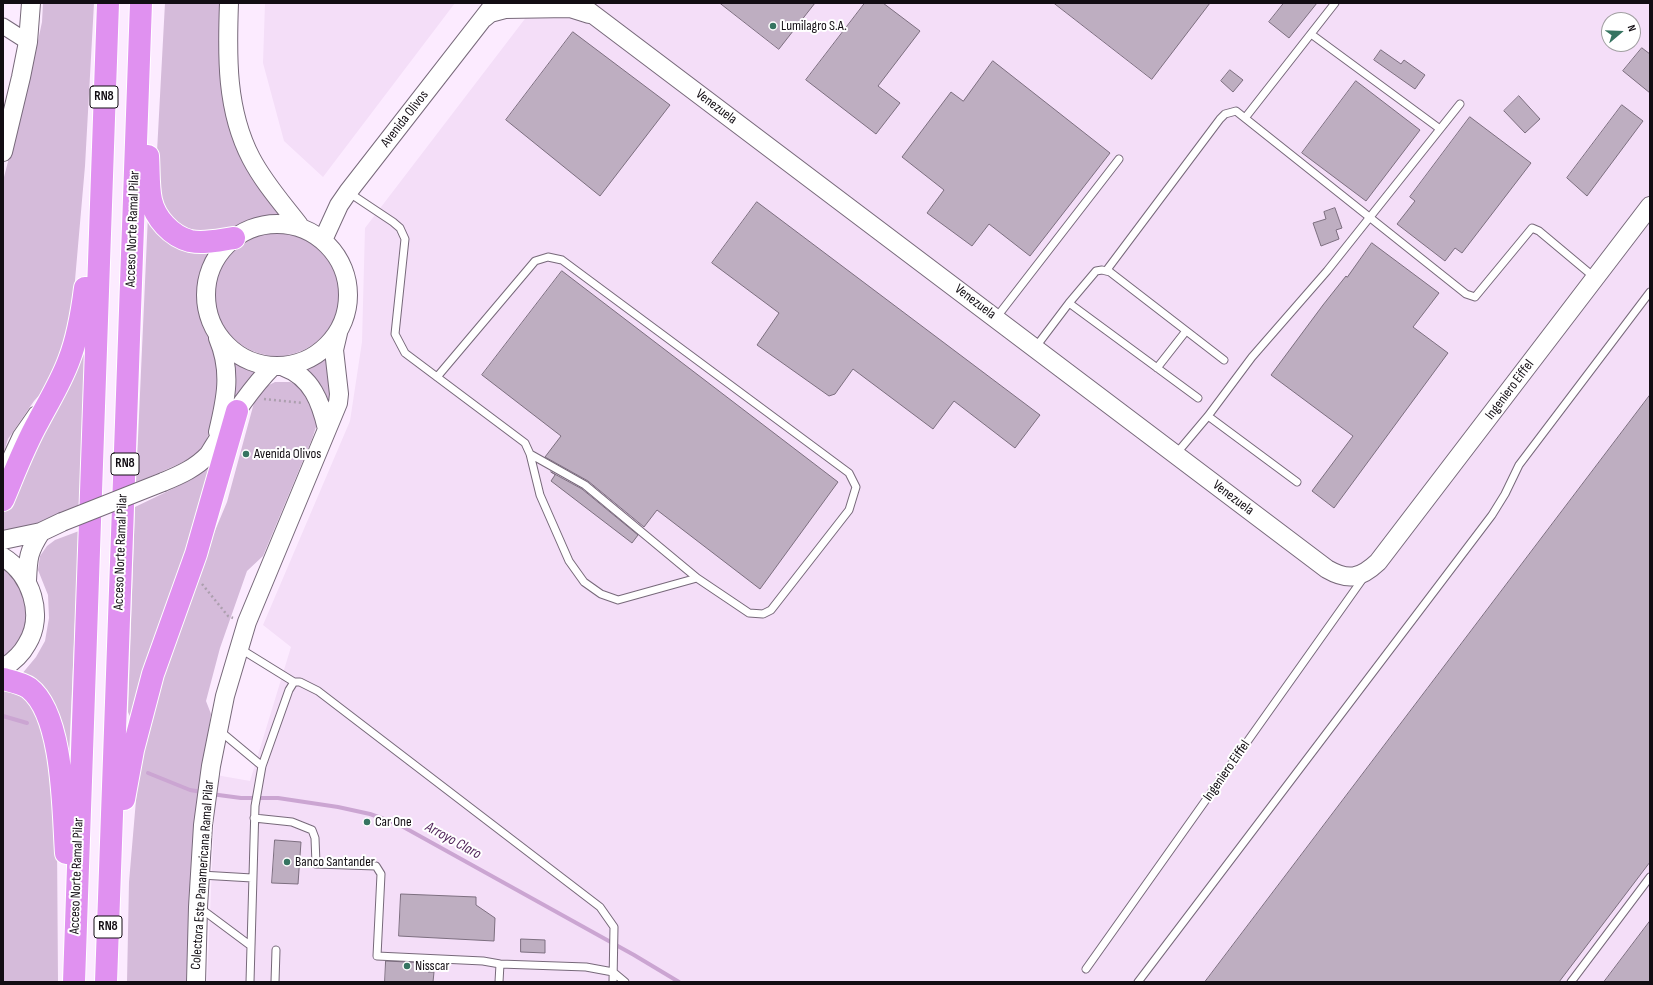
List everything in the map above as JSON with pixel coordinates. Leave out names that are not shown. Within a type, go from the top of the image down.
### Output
[{"type":"highway","name":"Acceso Norte Ramal Pilar","points":[[74,979],[100,190],[108,3]]},
{"type":"highway","name":"Acceso Norte Ramal Pilar","points":[[106,982],[141,3]]},
{"type":"highway","points":[[153,3],[139,56],[151,199],[155,212],[162,223],[172,232],[189,240],[207,242],[234,238]]},
{"type":"highway","points":[[3,500],[22,453],[37,423],[56,392],[70,359],[78,334],[100,190]]},
{"type":"highway","points":[[110,871],[133,750],[153,674],[189,573],[238,418]]},
{"type":"highway","points":[[3,679],[28,688],[37,696],[47,714],[57,750],[62,796],[74,979]]},
{"type":"street","points":[[3,152],[28,42],[32,3]]},
{"type":"street","points":[[229,3],[228,68],[230,95],[241,136],[262,177],[299,225]]},
{"type":"street","name":"Avenida Olivos","points":[[322,240],[339,205],[348,192],[495,3]]},
{"type":"street","points":[[578,3],[599,18]]},
{"type":"street","points":[[480,21],[490,13],[505,9],[570,8],[580,10],[599,18]]},
{"type":"street","name":"Venezuela","points":[[599,18],[1327,569],[1337,575],[1360,575]]},
{"type":"street","points":[[3,26],[28,42]]},
{"type":"street","name":"Ingeniero Eiffel","points":[[1360,575],[1378,562],[1650,206]]},
{"type":"street","points":[[3,540],[41,532],[62,522],[186,472],[202,461],[238,418],[264,376],[279,367],[303,363],[330,344],[344,321],[348,308],[348,294],[345,276],[337,257],[322,240],[306,228],[299,225],[271,223],[245,230],[221,250],[212,264],[207,281],[205,298],[208,315],[226,359],[227,382],[225,404],[215,444]]},
{"type":"street","points":[[214,330],[225,344],[239,356],[256,363],[292,370],[309,385],[319,400],[327,429]]},
{"type":"street","name":"Colectora Este Panamericana Ramal Pilar","points":[[196,982],[198,907],[204,825],[211,766],[225,696],[247,622],[338,403],[339,394],[334,350],[338,333]]},
{"type":"street","points":[[3,668],[14,661],[28,644],[34,623],[34,602],[27,581],[28,558],[32,546],[41,532]]},
{"type":"street","points":[[3,557],[12,563],[27,581]]},
{"type":"lane","points":[[1245,118],[1335,3]]},
{"type":"lane","points":[[1311,34],[1440,129]]},
{"type":"lane","points":[[1176,455],[1208,416],[1252,357],[1327,271],[1460,104]]},
{"type":"lane","points":[[1106,271],[1220,119],[1225,114],[1236,111],[1466,294],[1475,297],[1532,228],[1539,231],[1595,278]]},
{"type":"lane","points":[[996,318],[1119,159]]},
{"type":"lane","points":[[348,192],[400,228],[405,239],[395,334],[405,353],[525,443],[530,454],[540,495],[569,561],[584,582],[601,594],[618,600],[697,578]]},
{"type":"lane","points":[[437,377],[535,261],[548,257],[562,260],[849,473],[856,487],[850,510],[771,610],[763,614],[749,613],[697,578],[585,485],[530,454]]},
{"type":"lane","points":[[1035,348],[1069,303],[1096,271],[1102,270],[1110,272],[1224,360]]},
{"type":"lane","points":[[1138,982],[1492,515],[1505,494],[1519,465],[1649,293]]},
{"type":"lane","points":[[1069,303],[1198,398]]},
{"type":"lane","points":[[1157,368],[1186,331]]},
{"type":"lane","points":[[3,464],[17,434],[32,411],[56,392]]},
{"type":"lane","points":[[1208,416],[1297,482]]},
{"type":"lane","points":[[204,524],[218,505]]},
{"type":"lane","name":"Ingeniero Eiffel","points":[[1086,969],[1360,575]]},
{"type":"lane","points":[[239,648],[294,682],[300,682],[318,691],[600,907],[614,927],[613,982]]},
{"type":"lane","points":[[250,982],[255,806],[262,766],[289,690],[294,682]]},
{"type":"lane","points":[[218,730],[262,766]]},
{"type":"lane","points":[[254,818],[292,822],[312,830],[315,838],[316,864],[376,866],[381,874],[377,956],[483,961],[500,964],[586,966],[613,969],[625,982]]},
{"type":"lane","points":[[200,875],[252,878]]},
{"type":"lane","points":[[1571,982],[1650,877]]},
{"type":"lane","points":[[198,907],[251,946]]},
{"type":"lane","points":[[275,982],[276,950]]},
{"type":"lane","points":[[499,982],[500,964]]},
{"type":"path","points":[[263,399],[309,403]]},
{"type":"path","points":[[200,582],[228,616],[247,622]]},
{"type":"shaded area","points":[[43,3],[94,3],[85,166],[73,303],[68,344],[51,382],[34,401],[8,439],[3,455],[3,181],[33,64],[42,22]]},
{"type":"shaded area","points":[[165,3],[223,3],[224,98],[284,214],[252,220],[214,237],[171,226],[155,189]]},
{"type":"shaded area","points":[[265,3],[455,3],[323,177],[284,141],[263,63]]},
{"type":"shaded area","points":[[537,3],[1650,3],[1650,982],[207,982],[216,775],[250,781],[291,647],[263,625],[350,421],[362,342],[365,228]]},
{"type":"shaded area","points":[[148,215],[210,251],[200,271],[198,287],[199,312],[204,329],[221,361],[217,404],[207,439],[197,454],[181,463],[136,483]]},
{"type":"shaded area","points":[[277,232],[289,233],[301,237],[321,250],[334,270],[338,282],[338,306],[334,318],[321,338],[301,351],[289,355],[277,356],[265,355],[253,351],[233,338],[220,318],[216,306],[215,294],[216,282],[220,270],[233,250],[253,237],[265,233]]},
{"type":"shaded area","points":[[85,337],[80,507],[36,525],[3,533],[3,513],[13,496]]},
{"type":"shaded area","points":[[323,358],[327,361],[331,407],[319,383],[304,369]]},
{"type":"shaded area","points":[[234,361],[257,371],[230,411],[236,380]]},
{"type":"shaded area","points":[[275,382],[290,382],[302,387],[311,395],[317,424],[263,556],[247,571],[220,648],[206,701],[211,714],[195,823],[186,982],[127,982],[129,882],[139,765],[151,707],[204,557],[227,502],[255,399],[265,387]]},
{"type":"shaded area","points":[[221,454],[132,721],[128,712],[135,507],[191,480]]},
{"type":"shaded area","points":[[79,531],[68,778],[21,675],[36,657],[45,641],[49,618],[48,595],[38,570],[40,556],[47,546],[55,540]]},
{"type":"shaded area","points":[[3,566],[8,569],[27,597],[28,631],[3,663]]},
{"type":"shaded area","points":[[3,690],[25,694],[45,727],[57,842],[58,982],[3,982]]},
{"type":"building","name":"Lumilagro S.A.","points":[[720,3],[815,3],[779,49]]},
{"type":"building","points":[[865,3],[883,3],[920,31],[878,86],[900,103],[876,134],[806,80]]},
{"type":"building","points":[[1054,3],[1210,3],[1152,79]]},
{"type":"building","points":[[1284,3],[1317,3],[1289,38],[1269,22]]},
{"type":"building","points":[[573,32],[670,105],[600,196],[506,120]]},
{"type":"building","points":[[1642,48],[1650,54],[1650,93],[1623,71],[1639,52],[1641,52]]},
{"type":"building","points":[[1381,50],[1401,64],[1404,60],[1425,75],[1415,89],[1374,60]]},
{"type":"building","points":[[993,61],[1110,153],[1030,256],[989,224],[972,246],[927,213],[944,190],[902,157],[951,92],[963,101]]},
{"type":"building","points":[[1230,70],[1243,80],[1233,92],[1221,81]]},
{"type":"building","points":[[1356,81],[1420,130],[1366,201],[1302,153]]},
{"type":"building","points":[[1519,96],[1540,119],[1525,133],[1504,111]]},
{"type":"building","points":[[1622,105],[1643,121],[1587,196],[1567,178]]},
{"type":"building","points":[[1470,117],[1531,163],[1462,253],[1455,248],[1445,261],[1397,224],[1415,201],[1410,197]]},
{"type":"building","points":[[757,202],[1040,415],[1015,448],[954,401],[933,429],[853,369],[835,394],[829,396],[757,345],[779,313],[712,263]]},
{"type":"building","points":[[1335,208],[1342,228],[1336,230],[1339,239],[1321,246],[1313,223],[1326,219],[1324,212]]},
{"type":"building","points":[[1372,243],[1439,293],[1413,327],[1448,353],[1334,508],[1312,491],[1353,436],[1271,375],[1323,305],[1346,276],[1347,277]]},
{"type":"building","points":[[562,271],[838,482],[760,589],[657,510],[644,527],[588,481],[545,457],[561,436],[482,375]]},
{"type":"building","points":[[1650,395],[1650,862],[1559,982],[1205,982]]},
{"type":"building","points":[[551,472],[582,489],[638,535],[632,543],[551,481],[555,475]]},
{"type":"building","name":"Banco Santander","points":[[275,840],[301,842],[298,884],[272,883]]},
{"type":"building","points":[[401,894],[476,897],[476,905],[495,918],[494,941],[399,936]]},
{"type":"building","points":[[1650,921],[1650,982],[1604,982]]},
{"type":"building","points":[[521,939],[545,940],[545,953],[521,952]]},
{"type":"building","name":"Nisscar","points":[[386,961],[428,963],[428,972],[434,972],[433,982],[385,982]]},
{"type":"waterway","name":"Arroyo Claro","points":[[3,716],[27,723]]},
{"type":"waterway","name":"Arroyo Claro","points":[[148,773],[190,790],[202,792]]},
{"type":"waterway","name":"Arroyo Claro","points":[[211,794],[241,798],[278,798],[338,807],[370,814],[398,824],[634,955],[679,982]]},
{"type":"place","name":"Lumilagro S.A.","points":[[773,26]]},
{"type":"place","name":"Avenida Olivos","points":[[246,454]]},
{"type":"place","name":"Car One","points":[[367,822]]},
{"type":"place","name":"Banco Santander","points":[[287,862]]},
{"type":"place","name":"Nisscar","points":[[407,966]]}]
